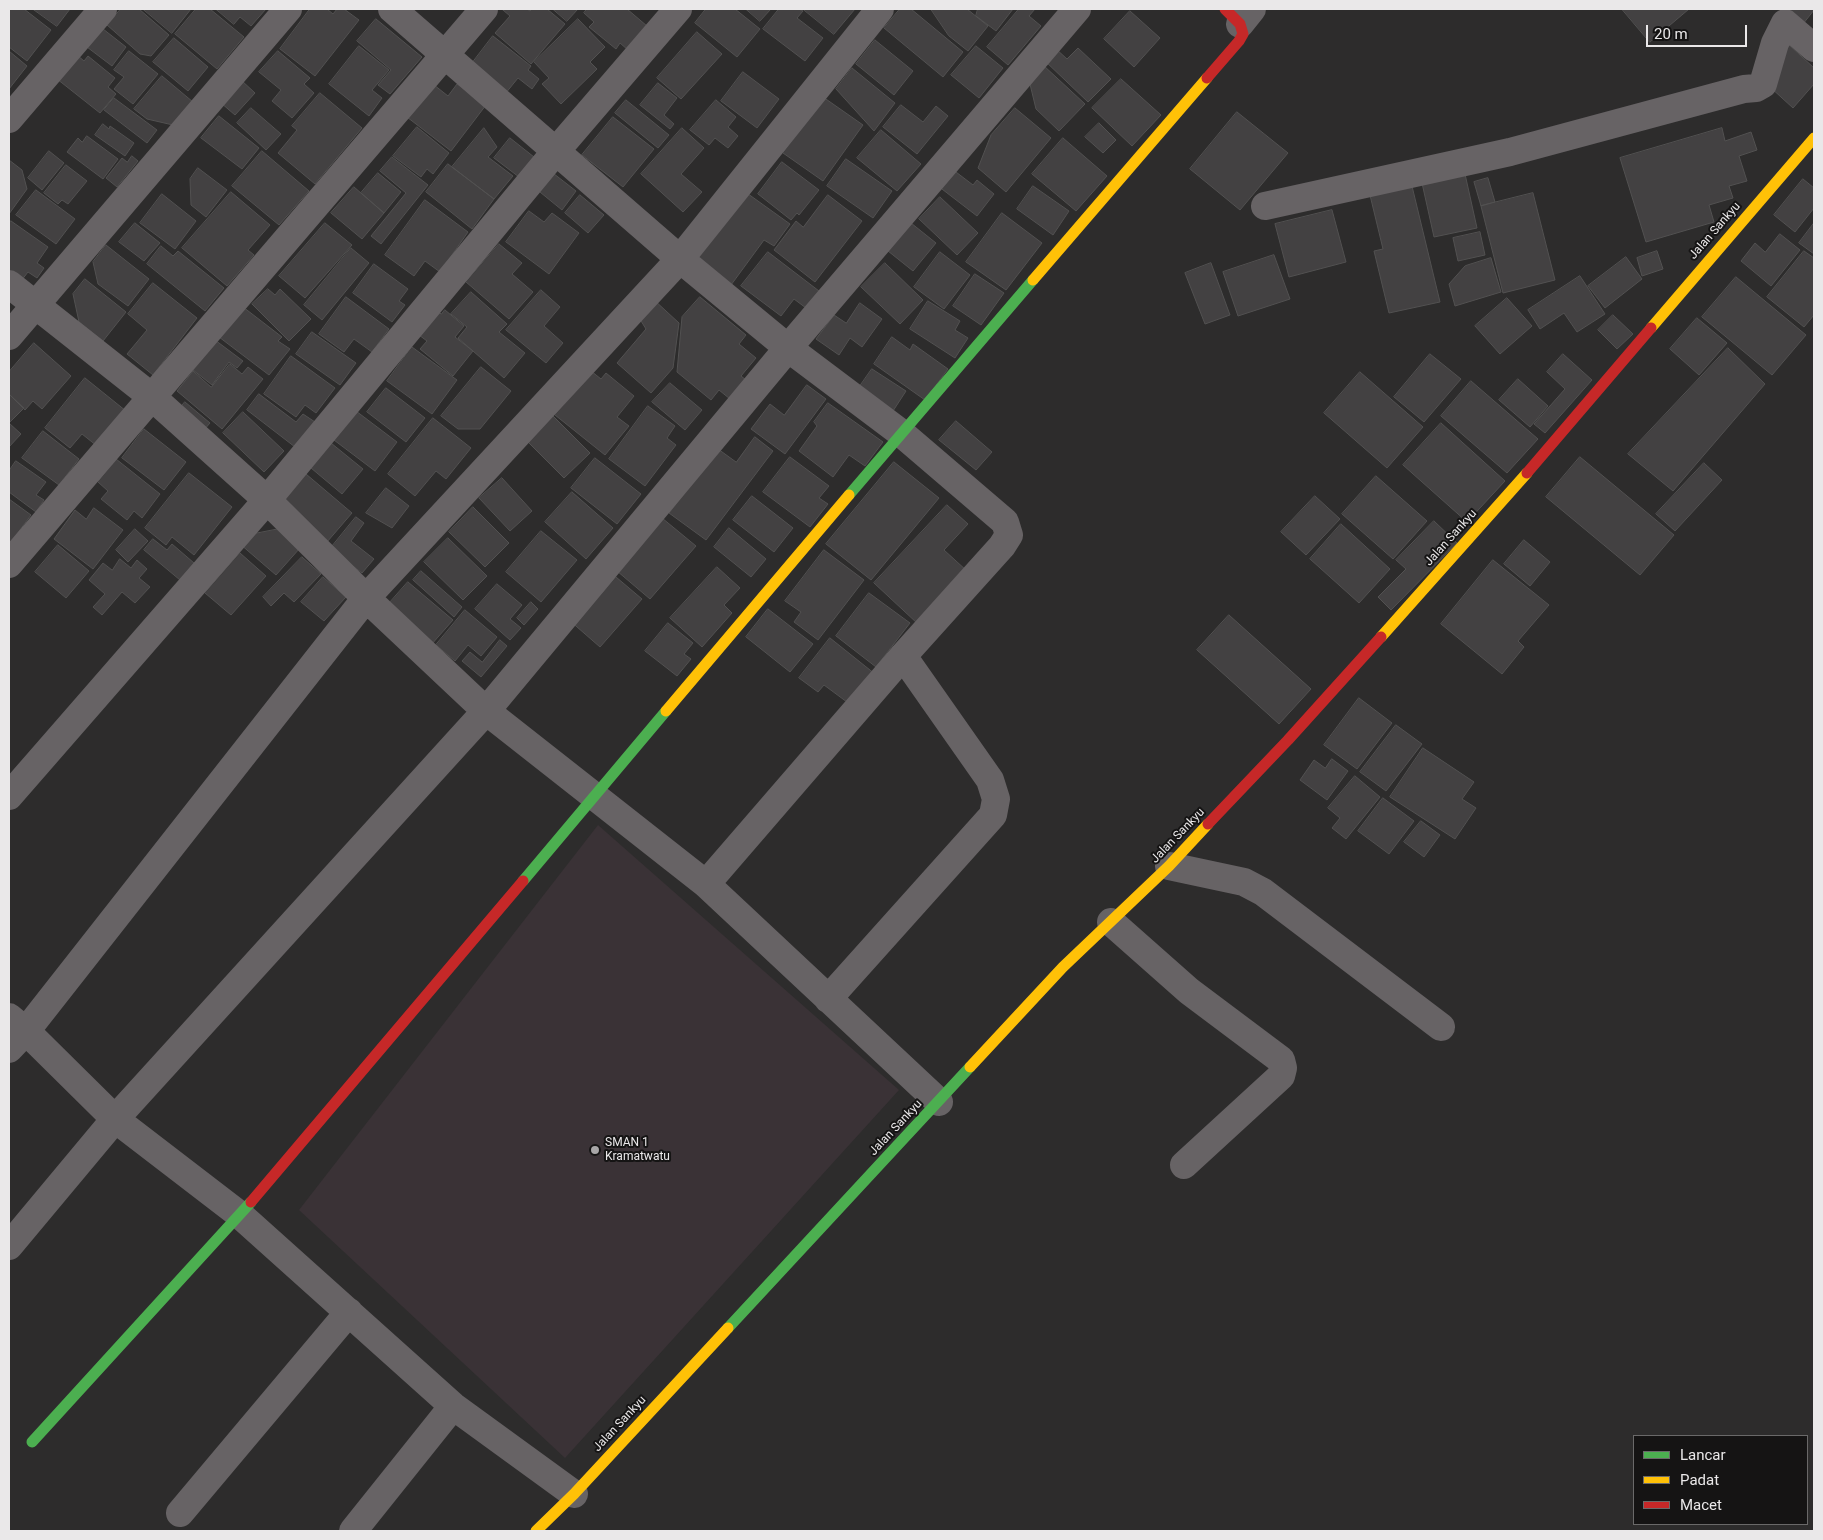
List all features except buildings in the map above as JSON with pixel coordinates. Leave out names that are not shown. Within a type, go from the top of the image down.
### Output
[{"type":"street","points":[[9,119],[103,9]]},
{"type":"street","points":[[9,336],[288,9]]},
{"type":"street","points":[[392,9],[680,259],[788,348],[901,433],[1005,522],[1009,535],[1002,546],[903,656],[706,884]]},
{"type":"street","points":[[9,564],[484,9]]},
{"type":"street","points":[[9,796],[267,500],[556,152],[678,9]]},
{"type":"street","points":[[574,1494],[453,1406],[240,1215],[114,1119],[14,1032],[366,598],[680,259],[880,9]]},
{"type":"street","points":[[9,1246],[114,1119],[486,711],[788,348],[1077,9]]},
{"type":"street","points":[[32,1442],[240,1215],[901,433],[1239,42],[1243,34],[1239,14]]},
{"type":"street","points":[[1777,16],[1814,48]]},
{"type":"street","points":[[1265,206],[1510,152],[1744,89],[1756,88],[1762,84],[1774,44],[1777,16]]},
{"type":"street","name":"Jalan Sankyu","points":[[536,1531],[574,1494],[1063,968],[1169,866],[1288,740],[1504,501],[1814,138]]},
{"type":"street","points":[[9,284],[34,306],[152,398],[267,500],[366,598],[486,711],[706,884],[939,1102]]},
{"type":"street","points":[[828,999],[993,815],[996,799],[990,780],[903,656]]},
{"type":"street","points":[[1169,866],[1244,882],[1263,892],[1441,1027]]},
{"type":"street","points":[[1111,922],[1190,991],[1281,1060],[1283,1068],[1281,1076],[1184,1165]]},
{"type":"street","points":[[180,1513],[349,1312]]},
{"type":"street","points":[[353,1531],[453,1406]]},
{"type":"shaded area","name":"SMAN 1 Kramatwatu","points":[[598,825],[899,1090],[565,1458],[299,1210]]},
{"type":"traffic: fast","points":[[849,495],[1033,280]]},
{"type":"traffic: fast","points":[[523,881],[666,711]]},
{"type":"traffic: fast","points":[[728,1328],[970,1067]]},
{"type":"traffic: fast","points":[[32,1442],[251,1202]]},
{"type":"traffic: slow","points":[[1033,280],[1207,78]]},
{"type":"traffic: slow","points":[[1651,328],[1814,138]]},
{"type":"traffic: slow","points":[[1381,637],[1527,473]]},
{"type":"traffic: slow","points":[[666,711],[849,495]]},
{"type":"traffic: slow","points":[[970,1067],[1063,967],[1169,866],[1208,824]]},
{"type":"traffic: slow","points":[[536,1531],[574,1494],[728,1328]]},
{"type":"traffic: jam","points":[[1207,78],[1243,34],[1240,24],[1225,9]]},
{"type":"traffic: jam","points":[[1527,473],[1651,328]]},
{"type":"traffic: jam","points":[[1208,824],[1288,740],[1381,637]]},
{"type":"traffic: jam","points":[[251,1202],[523,881]]},
{"type":"place","name":"SMAN 1 Kramatwatu","points":[[595,1150]]}]
